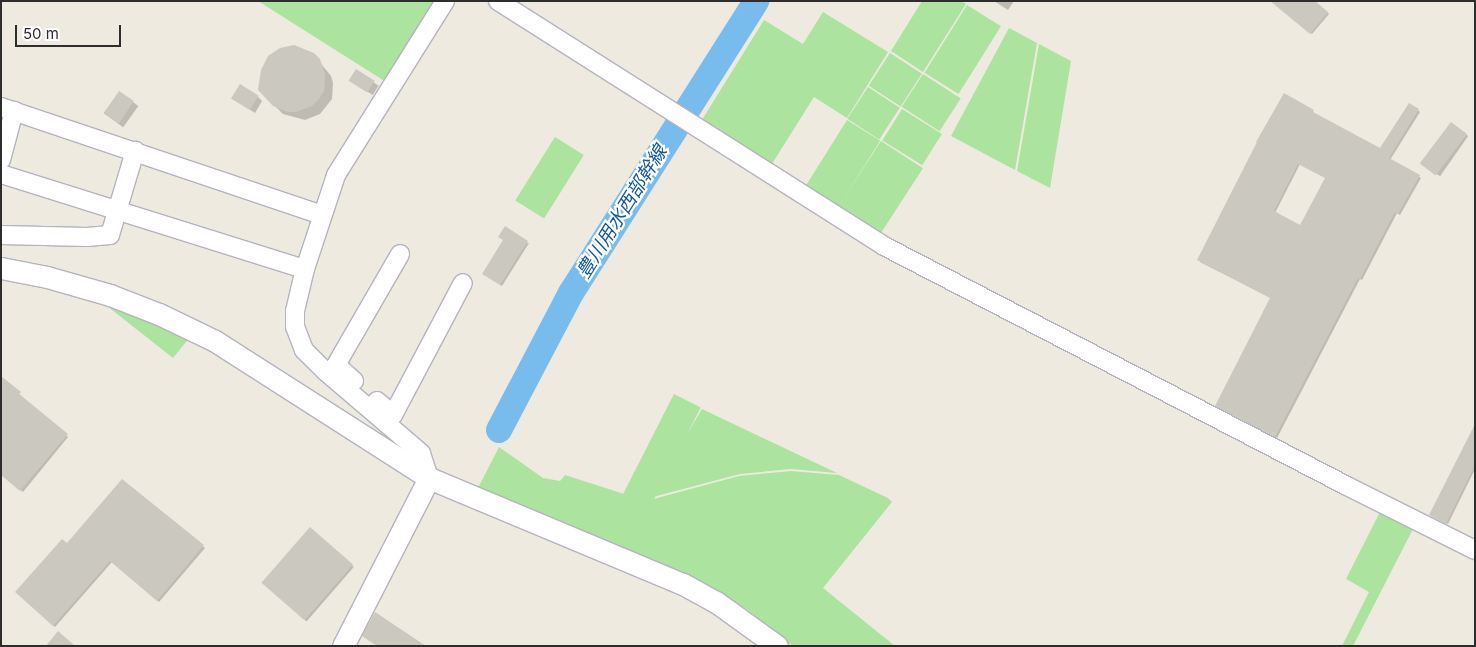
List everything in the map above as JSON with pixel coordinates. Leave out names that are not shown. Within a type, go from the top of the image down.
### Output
[{"type":"street","points":[[344,646],[430,478],[421,453],[325,371],[304,350],[295,327],[295,311],[305,269],[336,175],[445,1]]},
{"type":"street","points":[[498,1],[884,246],[1347,486],[1475,550]]},
{"type":"street","points":[[1,160],[8,109],[322,215]]},
{"type":"street","points":[[1,235],[87,238],[110,234],[118,212],[134,151]]},
{"type":"street","points":[[1,174],[305,269]]},
{"type":"street","points":[[400,254],[336,365],[394,415],[463,284]]},
{"type":"street","points":[[1,268],[47,277],[110,295],[158,314],[215,341],[430,478],[683,584],[716,602],[777,646]]},
{"type":"green space","points":[[258,1],[437,1],[386,82]]},
{"type":"green space","points":[[922,1],[961,1],[966,4],[923,72],[891,51]]},
{"type":"green space","points":[[967,5],[1001,26],[959,94],[925,73]]},
{"type":"green space","points":[[823,12],[888,52],[847,118],[814,97],[770,167],[700,123],[764,20],[803,44]]},
{"type":"green space","points":[[1009,28],[1037,43],[1015,170],[951,136]]},
{"type":"green space","points":[[1039,44],[1071,61],[1050,188],[1017,171]]},
{"type":"green space","points":[[890,53],[922,74],[901,106],[869,86]]},
{"type":"green space","points":[[923,74],[961,99],[939,131],[902,107]]},
{"type":"green space","points":[[868,87],[900,108],[879,140],[847,119]]},
{"type":"green space","points":[[902,109],[942,134],[922,165],[882,140]]},
{"type":"green space","points":[[847,120],[880,141],[838,209],[805,188]]},
{"type":"green space","points":[[555,137],[584,155],[544,219],[515,201]]},
{"type":"green space","points":[[881,141],[923,168],[879,236],[837,209]]},
{"type":"green space","points":[[109,304],[190,337],[173,358],[107,306]]},
{"type":"green space","points":[[674,394],[701,408],[649,508],[623,495]]},
{"type":"green space","points":[[702,409],[837,473],[791,469],[740,474],[649,498]]},
{"type":"green space","points":[[499,447],[543,478],[560,481],[565,475],[646,501],[739,476],[791,471],[839,475],[888,498],[892,502],[823,588],[895,646],[793,646],[748,610],[710,586],[478,488]]},
{"type":"green space","points":[[1382,508],[1415,525],[1353,646],[1342,646],[1369,592],[1346,579]]},
{"type":"building","points":[[1270,1],[1315,1],[1328,12],[1310,34]]},
{"type":"building","points":[[294,45],[314,53],[320,59],[325,74],[324,91],[312,106],[296,112],[288,112],[273,106],[258,90],[261,70],[268,56],[280,48]]},
{"type":"building","points":[[356,69],[375,81],[367,93],[349,81]]},
{"type":"building","points":[[240,84],[259,96],[250,110],[231,98]]},
{"type":"building","points":[[119,91],[134,101],[119,123],[104,113]]},
{"type":"building","points":[[1284,93],[1314,110],[1313,112],[1380,148],[1409,103],[1419,109],[1389,158],[1420,175],[1398,214],[1395,212],[1360,279],[1358,278],[1275,437],[1215,406],[1270,298],[1197,260],[1256,142]],"holes":[[[1298,164],[1325,178],[1300,225],[1274,211]]]},
{"type":"building","points":[[1451,122],[1467,134],[1436,176],[1420,164]]},
{"type":"building","points":[[505,226],[528,241],[500,285],[482,274],[503,240],[498,237]]},
{"type":"building","points":[[1,376],[21,392],[19,394],[68,434],[20,491],[1,475]]},
{"type":"building","points":[[1475,424],[1475,465],[1446,524],[1429,515]]},
{"type":"building","points":[[122,479],[204,545],[157,601],[110,561],[53,626],[15,592],[62,539],[67,543]]},
{"type":"building","points":[[310,527],[353,564],[304,620],[261,583]]},
{"type":"building","points":[[375,612],[426,646],[377,646],[362,636]]},
{"type":"building","points":[[58,631],[75,646],[46,646]]},
{"type":"waterway","name":"豊川用水西部幹線","points":[[499,430],[571,293],[756,1]]}]
